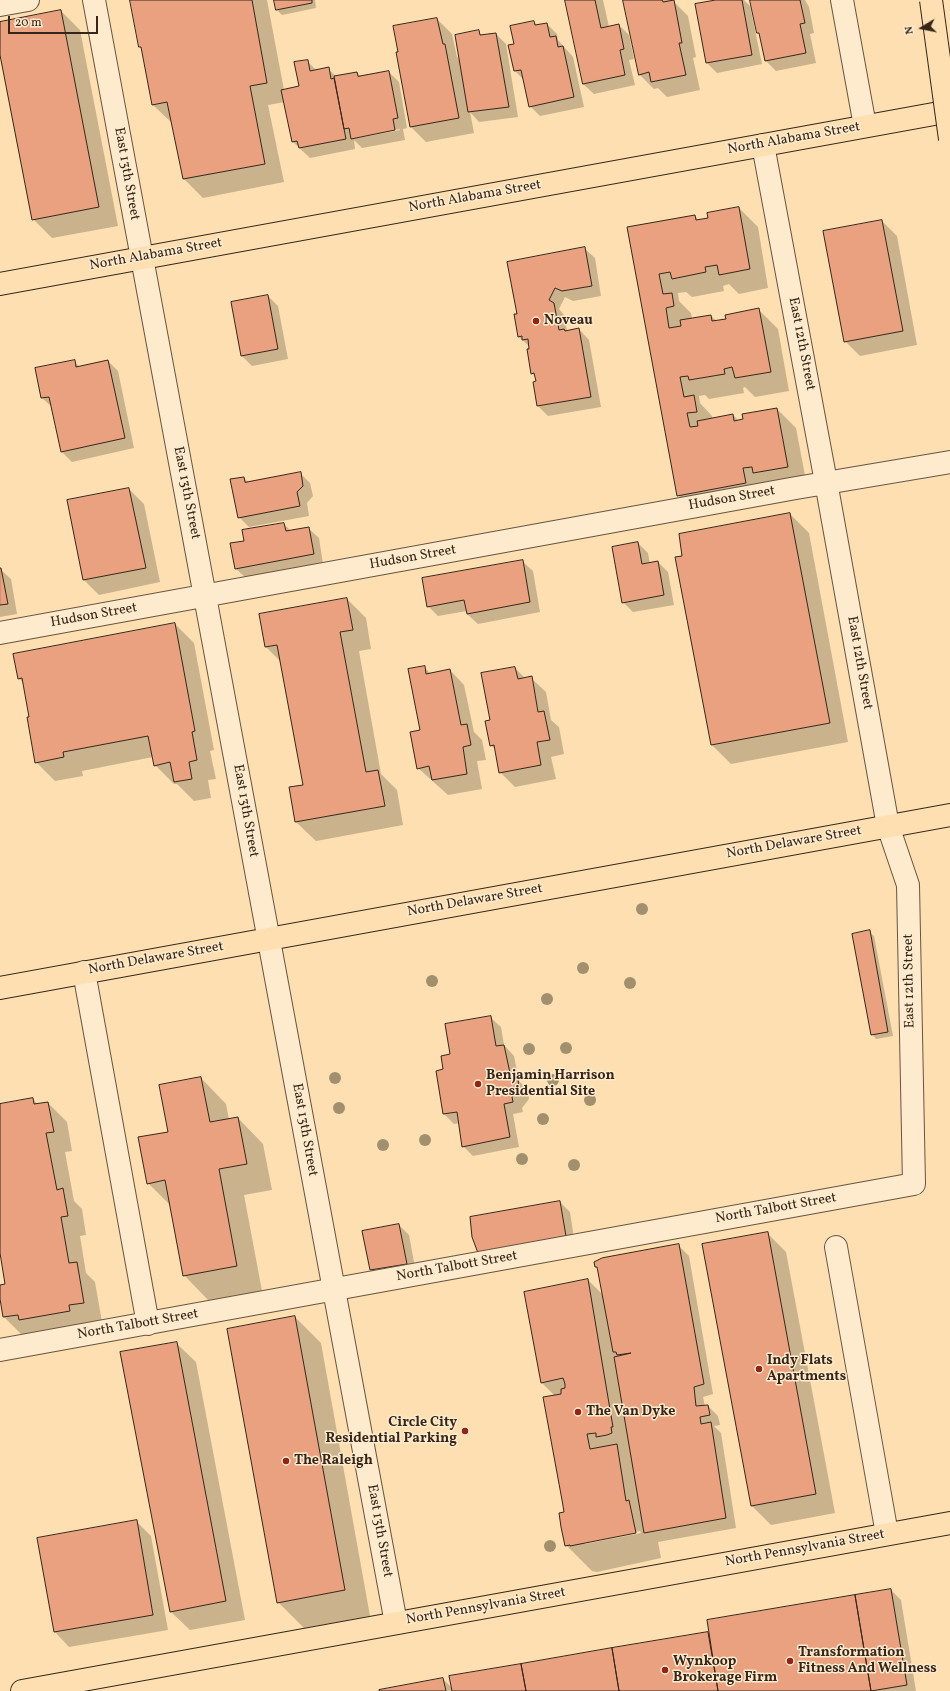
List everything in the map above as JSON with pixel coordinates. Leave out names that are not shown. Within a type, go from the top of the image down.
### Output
[{"type":"main road","points":[[932,0],[950,139]]},
{"type":"main road","name":"North Alabama Street","points":[[0,284],[950,111]]},
{"type":"main road","name":"North Delaware Street","points":[[0,988],[950,815]]},
{"type":"main road","name":"North Pennsylvania Street","points":[[22,1691],[950,1523]]},
{"type":"street","points":[[0,5],[28,0]]},
{"type":"street","name":"East 13th Street","points":[[94,0],[396,1623]]},
{"type":"street","points":[[842,0],[865,126]]},
{"type":"street","name":"East 12th Street","points":[[763,145],[888,826],[908,885],[914,1184]]},
{"type":"street","name":"Hudson Street","points":[[0,633],[826,482],[950,462]]},
{"type":"street","points":[[84,972],[148,1324]]},
{"type":"street","name":"North Talbott Street","points":[[0,1350],[914,1184]]},
{"type":"street","points":[[836,1247],[887,1534]]},
{"type":"building","points":[[130,0],[252,0],[267,83],[250,86],[265,164],[183,179],[167,102],[152,105]]},
{"type":"building","points":[[274,0],[312,0],[312,3],[276,10]]},
{"type":"building","points":[[565,0],[595,0],[601,28],[619,24],[624,49],[620,50],[625,75],[583,84]]},
{"type":"building","points":[[623,0],[662,0],[663,2],[674,0],[682,43],[679,43],[686,75],[651,82],[649,72],[639,75]]},
{"type":"building","points":[[716,0],[742,0],[752,55],[706,63],[695,4]]},
{"type":"building","points":[[750,0],[800,0],[805,23],[800,24],[806,53],[765,61]]},
{"type":"building","points":[[61,10],[99,207],[32,220],[0,55],[0,22]]},
{"type":"building","points":[[437,18],[443,44],[445,44],[459,118],[410,127],[396,52],[398,52],[393,26]]},
{"type":"building","points":[[534,21],[535,25],[547,23],[550,37],[556,36],[558,47],[563,46],[574,97],[529,107],[521,70],[514,71],[508,45],[514,44],[510,26]]},
{"type":"building","points":[[479,30],[480,35],[496,33],[509,107],[468,112],[455,35]]},
{"type":"building","points":[[308,60],[310,71],[329,67],[331,79],[334,78],[346,139],[299,148],[297,141],[292,142],[281,90],[299,86],[294,62]]},
{"type":"building","points":[[389,71],[398,118],[393,119],[395,130],[351,139],[349,128],[344,129],[334,76],[357,72],[358,76]]},
{"type":"building","points":[[739,207],[750,269],[719,275],[717,265],[705,267],[706,272],[672,279],[670,272],[659,274],[663,294],[672,293],[674,306],[666,308],[669,328],[681,326],[680,320],[711,315],[712,321],[726,319],[725,315],[759,308],[771,372],[735,378],[732,367],[724,369],[725,374],[689,380],[688,376],[680,377],[684,397],[694,395],[697,412],[687,413],[690,427],[698,426],[697,421],[733,414],[734,421],[743,419],[742,414],[777,408],[788,467],[753,473],[752,467],[743,468],[746,483],[677,496],[627,227],[695,215],[696,220],[708,218],[707,213]]},
{"type":"building","points":[[882,220],[903,331],[844,342],[823,231]]},
{"type":"building","name":"Noveau","points":[[585,247],[592,286],[562,291],[555,288],[549,300],[554,303],[559,330],[564,329],[565,331],[579,328],[591,397],[537,406],[533,382],[536,381],[534,373],[531,374],[527,349],[529,349],[528,339],[522,340],[522,336],[518,337],[514,314],[517,314],[507,262]]},
{"type":"building","points":[[268,295],[278,349],[241,356],[231,302]]},
{"type":"building","points":[[75,360],[76,367],[108,360],[125,438],[61,452],[49,397],[41,398],[35,368]]},
{"type":"building","points":[[301,472],[303,486],[297,492],[300,506],[238,518],[230,479],[244,477],[245,482]]},
{"type":"building","points":[[129,488],[146,568],[83,580],[67,500]]},
{"type":"building","points":[[790,513],[830,723],[711,745],[675,557],[682,556],[679,534]]},
{"type":"building","points":[[284,523],[286,531],[309,527],[314,554],[235,569],[230,543],[244,541],[242,530]]},
{"type":"building","points":[[638,542],[642,564],[658,561],[664,595],[622,603],[612,547]]},
{"type":"building","points":[[523,560],[530,602],[467,614],[464,600],[427,607],[422,578]]},
{"type":"building","points":[[0,568],[8,604],[0,605]]},
{"type":"building","points":[[347,598],[353,630],[340,632],[366,772],[378,770],[385,806],[295,822],[289,787],[303,785],[277,645],[265,647],[259,614]]},
{"type":"building","points":[[175,623],[195,731],[192,732],[197,760],[189,762],[192,779],[174,782],[170,762],[154,766],[148,736],[63,752],[64,757],[35,763],[22,678],[18,679],[13,654]]},
{"type":"building","points":[[425,666],[426,674],[450,669],[461,725],[467,724],[471,745],[463,747],[467,774],[432,780],[429,766],[417,769],[410,732],[420,730],[408,669]]},
{"type":"building","points":[[515,667],[518,679],[532,676],[538,712],[544,711],[550,740],[537,742],[541,765],[499,773],[494,745],[490,746],[485,721],[490,720],[481,673]]},
{"type":"building","points":[[870,930],[888,1032],[871,1035],[852,934]]},
{"type":"building","name":"Benjamin Harrison Presidential Site","points":[[491,1016],[496,1046],[504,1045],[510,1073],[518,1079],[519,1089],[512,1097],[513,1102],[504,1104],[510,1137],[462,1147],[457,1112],[443,1114],[436,1071],[443,1069],[441,1056],[450,1054],[445,1024]]},
{"type":"building","points":[[201,1077],[210,1122],[238,1117],[247,1164],[219,1169],[237,1266],[183,1276],[165,1180],[147,1184],[138,1137],[168,1132],[159,1085]]},
{"type":"building","points":[[33,1098],[34,1104],[48,1102],[54,1132],[46,1133],[57,1190],[63,1188],[68,1216],[61,1217],[69,1263],[77,1262],[84,1303],[69,1305],[70,1311],[19,1320],[18,1315],[3,1317],[0,1299],[0,1285],[5,1284],[0,1253],[0,1104]]},
{"type":"building","points":[[560,1201],[566,1236],[478,1253],[472,1237],[470,1217]]},
{"type":"building","points":[[399,1224],[407,1264],[370,1270],[362,1231]]},
{"type":"building","name":"Indy Flats Apartments","points":[[768,1232],[816,1494],[751,1506],[702,1244]]},
{"type":"building","points":[[679,1244],[704,1384],[694,1387],[696,1406],[708,1405],[710,1415],[700,1417],[701,1424],[711,1422],[726,1518],[644,1533],[614,1357],[631,1353],[617,1355],[616,1352],[613,1352],[597,1267],[595,1267],[594,1262],[602,1258]]},
{"type":"building","name":"The Van Dyke","points":[[588,1279],[613,1427],[611,1427],[612,1433],[607,1435],[596,1437],[596,1433],[587,1434],[590,1449],[617,1444],[626,1501],[629,1500],[636,1533],[565,1546],[559,1513],[564,1512],[543,1397],[561,1394],[561,1389],[565,1388],[565,1384],[563,1378],[541,1383],[524,1292]]},
{"type":"building","name":"The Raleigh","points":[[295,1316],[345,1590],[277,1603],[227,1329]]},
{"type":"building","points":[[177,1342],[226,1601],[170,1612],[120,1352]]},
{"type":"building","points":[[137,1520],[153,1615],[54,1632],[37,1538]]},
{"type":"building","points":[[891,1589],[907,1685],[871,1691],[855,1595]]},
{"type":"building","name":"Transformation Fitness And Wellness","points":[[855,1595],[871,1691],[718,1691],[707,1620]]},
{"type":"building","name":"Wynkoop Brokerage Firm","points":[[708,1632],[718,1691],[619,1691],[612,1648]]},
{"type":"building","points":[[612,1648],[619,1691],[526,1691],[521,1664]]},
{"type":"building","points":[[521,1664],[526,1691],[452,1691],[449,1676]]},
{"type":"building","points":[[443,1678],[446,1691],[379,1691],[379,1690]]},
{"type":"place","name":"Noveau","points":[[536,321]]},
{"type":"place","name":"Benjamin Harrison Presidential Site","points":[[478,1084]]},
{"type":"place","name":"Indy Flats Apartments","points":[[759,1369]]},
{"type":"place","name":"The Van Dyke","points":[[578,1412]]},
{"type":"place","name":"Circle City Residential Parking","points":[[465,1431]]},
{"type":"place","name":"The Raleigh","points":[[286,1461]]},
{"type":"place","name":"Transformation Fitness And Wellness","points":[[790,1661]]},
{"type":"place","name":"Wynkoop Brokerage Firm","points":[[665,1670]]}]
